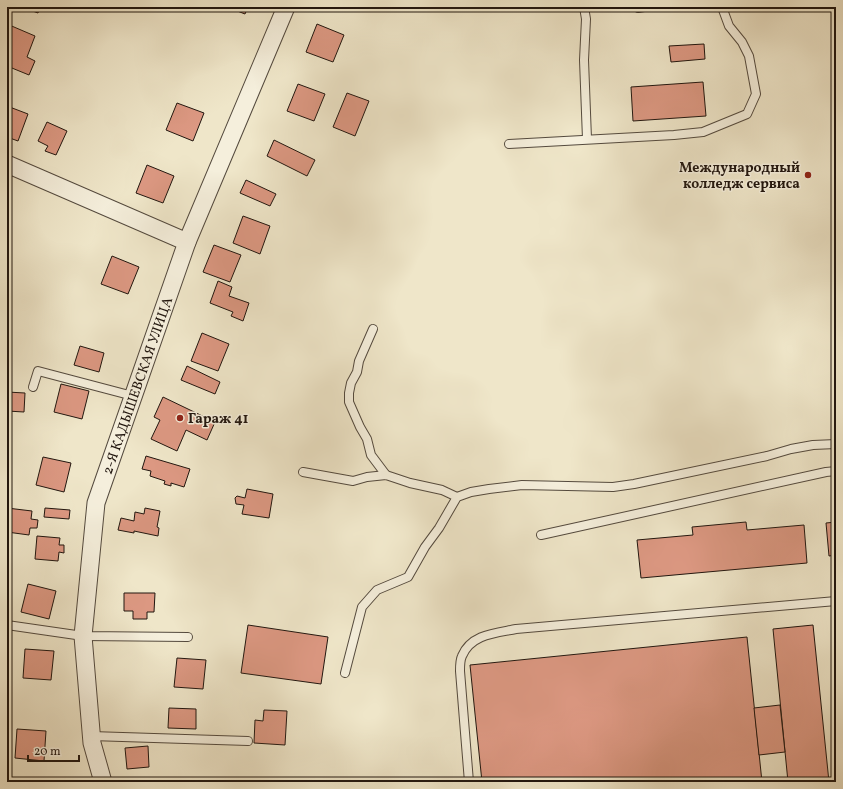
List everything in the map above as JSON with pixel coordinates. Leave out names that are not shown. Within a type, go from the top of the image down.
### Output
[{"type":"street","name":"2-Я КАДЫШЕВСКАЯ УЛИЦА","points":[[102,782],[91,736],[83,636],[96,503],[187,242],[286,7]]},
{"type":"street","points":[[7,164],[187,242]]},
{"type":"lane","points":[[584,7],[586,19],[584,60],[587,139]]},
{"type":"lane","points":[[509,144],[587,139],[674,136],[703,132],[747,114],[756,94],[749,56],[742,42],[729,26],[722,7]]},
{"type":"lane","points":[[373,329],[359,361],[357,372],[351,383],[349,402],[367,439],[371,455],[386,475]]},
{"type":"lane","points":[[33,387],[38,371],[133,396]]},
{"type":"lane","points":[[345,673],[362,607],[377,590],[408,577],[457,497],[471,492],[488,489],[522,486],[613,487],[634,484],[767,456],[791,449],[813,445],[836,444]]},
{"type":"lane","points":[[540,535],[836,471]]},
{"type":"lane","points":[[304,472],[353,481],[368,477],[386,475],[410,483],[442,490],[457,497]]},
{"type":"lane","points":[[469,782],[460,671],[462,656],[470,643],[479,638],[516,629],[836,601]]},
{"type":"lane","points":[[7,625],[83,636],[188,637]]},
{"type":"lane","points":[[91,736],[248,741]]},
{"type":"building","points":[[22,7],[40,7],[38,13]]},
{"type":"building","points":[[227,7],[248,7],[245,14]]},
{"type":"building","points":[[7,24],[35,36],[27,57],[35,61],[29,75],[7,66]]},
{"type":"building","points":[[317,24],[344,35],[333,62],[306,52]]},
{"type":"building","points":[[704,44],[705,59],[671,62],[669,46]]},
{"type":"building","points":[[703,82],[706,116],[633,121],[631,87]]},
{"type":"building","points":[[298,84],[325,94],[314,121],[287,111]]},
{"type":"building","points":[[347,93],[369,101],[355,136],[333,127]]},
{"type":"building","points":[[177,103],[204,113],[193,141],[166,130]]},
{"type":"building","points":[[7,106],[28,114],[18,141],[7,137]]},
{"type":"building","points":[[47,122],[67,131],[56,155],[45,151],[48,146],[38,141]]},
{"type":"building","points":[[274,140],[315,160],[307,176],[267,156]]},
{"type":"building","points":[[147,165],[174,176],[163,203],[136,193]]},
{"type":"building","points":[[246,180],[276,194],[270,206],[240,193]]},
{"type":"building","points":[[243,216],[270,226],[260,254],[233,243]]},
{"type":"building","points":[[214,245],[241,255],[230,282],[203,272]]},
{"type":"building","points":[[112,256],[139,267],[128,294],[101,284]]},
{"type":"building","points":[[218,281],[232,287],[229,296],[249,303],[243,321],[231,316],[233,312],[210,303]]},
{"type":"building","points":[[202,333],[229,344],[218,371],[191,361]]},
{"type":"building","points":[[80,346],[104,353],[99,372],[74,365]]},
{"type":"building","points":[[187,366],[220,382],[215,394],[181,380]]},
{"type":"building","points":[[61,384],[89,391],[82,419],[54,412]]},
{"type":"building","points":[[7,392],[25,393],[24,412],[7,411]]},
{"type":"building","points":[[163,397],[215,422],[207,440],[186,430],[177,451],[151,439],[160,420],[154,417]]},
{"type":"building","points":[[146,456],[190,469],[184,487],[171,483],[171,486],[164,484],[165,481],[150,476],[151,471],[142,469]]},
{"type":"building","points":[[43,457],[71,463],[64,492],[36,485]]},
{"type":"building","points":[[247,489],[273,494],[269,518],[242,514],[244,505],[236,504],[235,498],[237,496],[245,498]]},
{"type":"building","points":[[7,508],[32,511],[31,519],[38,520],[37,528],[30,528],[29,535],[7,532]]},
{"type":"building","points":[[45,508],[70,510],[69,519],[44,517]]},
{"type":"building","points":[[145,508],[160,511],[157,527],[159,528],[158,536],[134,531],[134,533],[118,530],[121,518],[134,521],[135,512],[144,514]]},
{"type":"building","points":[[746,522],[747,530],[804,525],[807,563],[641,578],[637,540],[693,535],[692,527]]},
{"type":"building","points":[[836,522],[836,555],[829,556],[826,523]]},
{"type":"building","points":[[37,536],[60,538],[59,545],[64,545],[64,553],[59,552],[58,561],[35,559]]},
{"type":"building","points":[[28,584],[56,591],[49,619],[21,612]]},
{"type":"building","points":[[124,593],[155,593],[154,612],[147,612],[147,619],[133,619],[133,611],[124,611]]},
{"type":"building","points":[[248,625],[328,637],[321,684],[241,673]]},
{"type":"building","points":[[813,625],[829,782],[788,782],[773,629]]},
{"type":"building","points":[[747,637],[762,782],[482,782],[470,665]]},
{"type":"building","points":[[25,649],[54,651],[51,680],[23,678]]},
{"type":"building","points":[[177,658],[206,660],[203,689],[174,687]]},
{"type":"building","points":[[780,705],[785,752],[759,755],[754,708]]},
{"type":"building","points":[[169,708],[196,709],[196,729],[168,728]]},
{"type":"building","points":[[264,710],[287,711],[285,745],[254,743],[255,720],[263,721]]},
{"type":"building","points":[[17,729],[46,731],[44,761],[15,758]]},
{"type":"building","points":[[148,746],[149,767],[127,769],[125,748]]},
{"type":"place","name":"Международный колледж сервиса","points":[[808,175]]},
{"type":"place","name":"Гараж 41","points":[[180,418]]}]
